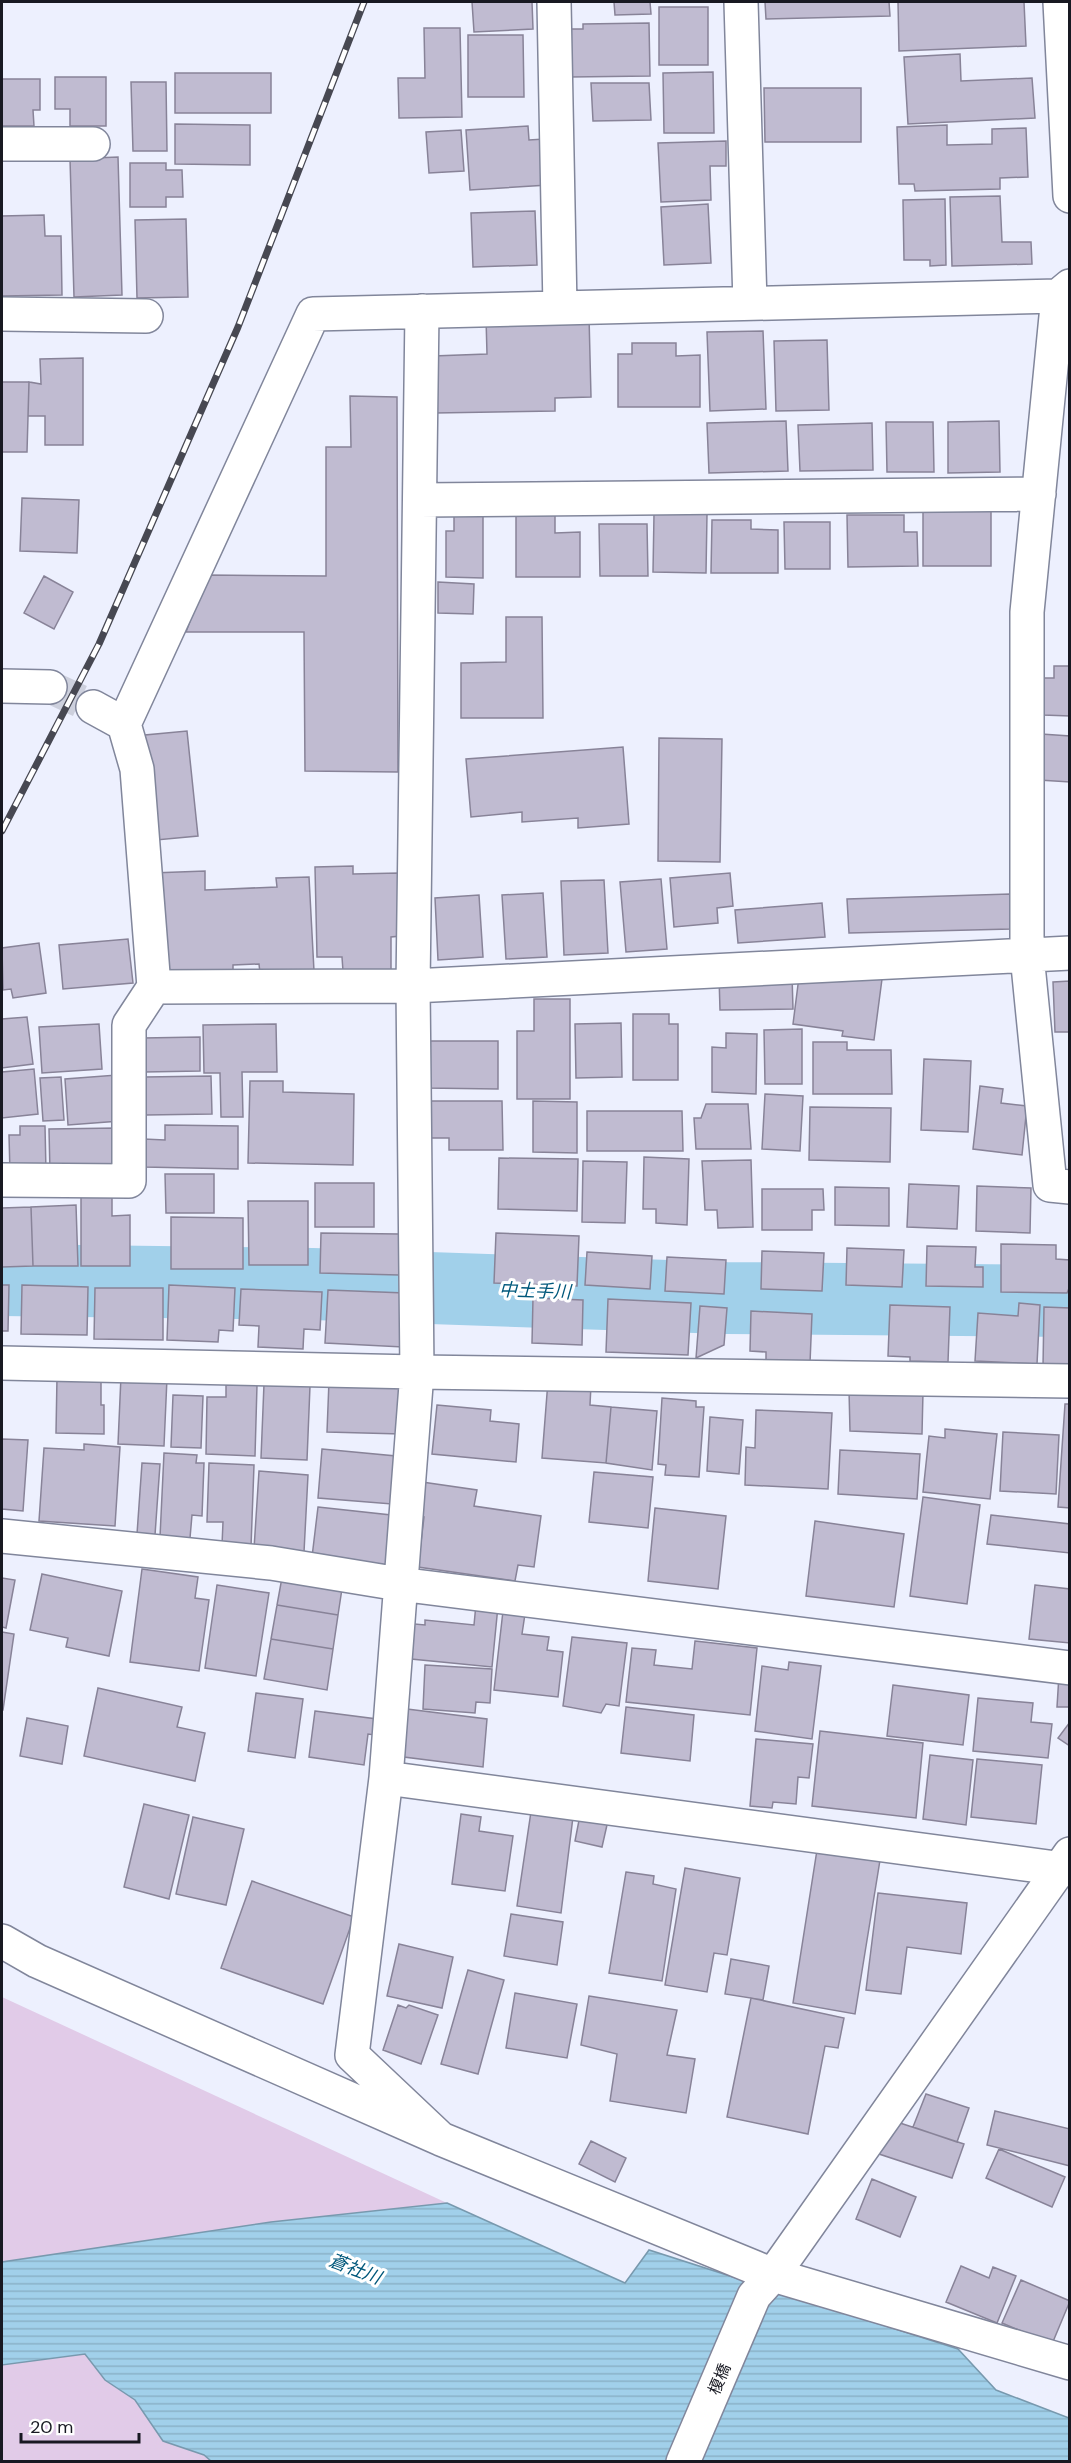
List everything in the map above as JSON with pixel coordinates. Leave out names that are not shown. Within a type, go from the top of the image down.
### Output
[{"type":"street","points":[[554,2],[560,308]]},
{"type":"street","points":[[741,2],[750,303]]},
{"type":"street","points":[[1060,2],[1070,195]]},
{"type":"street","points":[[2,144],[93,144]]},
{"type":"street","points":[[2,1180],[129,1181],[129,1025],[154,987],[137,769],[124,724],[312,314],[750,303],[1064,291],[1027,612],[1027,955],[1050,1185],[1070,1187]]},
{"type":"street","points":[[422,311],[413,986],[417,1372],[399,1584],[386,1778],[352,2055],[441,2139]]},
{"type":"street","points":[[2,314],[146,316]]},
{"type":"street","points":[[420,500],[1039,494]]},
{"type":"street","points":[[2,686],[50,687]]},
{"type":"street","points":[[93,707],[124,724]]},
{"type":"street","points":[[154,987],[413,986],[1070,953]]},
{"type":"street","points":[[2,1363],[417,1372],[1070,1381]]},
{"type":"street","points":[[2,1536],[271,1563],[399,1584],[1070,1668]]},
{"type":"street","points":[[386,1778],[1066,1864]]},
{"type":"street","name":"榎橋","points":[[683,2462],[764,2285],[1066,1864]]},
{"type":"street","points":[[2,1941],[37,1961],[441,2139],[764,2285],[1070,2363]]},
{"type":"shaded area","points":[[2,1997],[447,2203],[271,2222],[2,2262]]},
{"type":"shaded area","points":[[85,2354],[105,2380],[135,2400],[163,2441],[204,2455],[211,2461],[2,2461],[2,2365]]},
{"type":"water","name":"蒼社川","points":[[447,2203],[625,2283],[649,2250],[958,2349],[996,2390],[1069,2418],[1069,2461],[211,2461],[204,2455],[163,2441],[135,2400],[105,2380],[85,2354],[2,2365],[2,2262],[271,2222]]},
{"type":"building","points":[[472,2],[532,2],[533,29],[474,32]]},
{"type":"building","points":[[614,2],[650,2],[651,14],[615,15]]},
{"type":"building","points":[[765,2],[889,2],[890,16],[766,19]]},
{"type":"building","points":[[898,2],[1024,2],[1026,46],[899,51]]},
{"type":"building","points":[[659,7],[708,7],[708,65],[659,65]]},
{"type":"building","points":[[649,23],[650,76],[570,77],[569,29],[583,29],[583,24]]},
{"type":"building","points":[[424,28],[460,28],[462,117],[399,118],[398,78],[425,78]]},
{"type":"building","points":[[468,35],[523,35],[524,97],[468,97]]},
{"type":"building","points":[[960,54],[961,81],[1032,78],[1035,118],[908,124],[904,57]]},
{"type":"building","points":[[713,72],[714,133],[664,133],[663,73]]},
{"type":"building","points":[[175,73],[271,73],[271,113],[175,113]]},
{"type":"building","points":[[55,77],[106,77],[106,126],[70,126],[70,109],[55,109]]},
{"type":"building","points":[[2,79],[40,79],[40,110],[33,110],[34,126],[2,126]]},
{"type":"building","points":[[131,82],[166,82],[167,151],[133,151]]},
{"type":"building","points":[[591,83],[649,83],[651,120],[593,121]]},
{"type":"building","points":[[764,88],[861,88],[861,142],[765,142]]},
{"type":"building","points":[[175,124],[250,125],[250,165],[175,164]]},
{"type":"building","points":[[947,125],[947,145],[992,144],[992,129],[1026,128],[1028,177],[1000,178],[1000,189],[915,191],[914,184],[899,184],[897,127]]},
{"type":"building","points":[[528,126],[529,140],[544,139],[548,185],[470,190],[466,130]]},
{"type":"building","points":[[461,130],[464,171],[429,173],[426,132]]},
{"type":"building","points":[[726,141],[726,166],[710,166],[711,200],[661,202],[658,143]]},
{"type":"building","points":[[118,157],[122,295],[74,297],[70,159]]},
{"type":"building","points":[[130,163],[166,163],[166,170],[182,170],[183,197],[166,197],[166,207],[130,207]]},
{"type":"building","points":[[1000,196],[1002,242],[1031,242],[1032,264],[952,266],[950,197]]},
{"type":"building","points":[[945,199],[946,265],[930,266],[930,260],[904,260],[903,200]]},
{"type":"building","points":[[708,204],[711,263],[664,265],[661,207]]},
{"type":"building","points":[[535,211],[537,265],[473,267],[471,213]]},
{"type":"building","points":[[44,215],[45,236],[61,236],[62,295],[2,296],[2,216]]},
{"type":"building","points":[[186,219],[188,297],[137,298],[135,220]]},
{"type":"building","points":[[589,316],[591,397],[555,398],[555,411],[435,413],[433,356],[487,354],[486,318]]},
{"type":"building","points":[[763,331],[766,409],[710,411],[707,332]]},
{"type":"building","points":[[827,340],[829,410],[776,411],[774,341]]},
{"type":"building","points":[[632,343],[676,343],[676,356],[700,355],[700,407],[618,407],[618,354],[632,354]]},
{"type":"building","points":[[83,358],[83,445],[45,445],[45,416],[28,416],[29,382],[41,384],[40,359]]},
{"type":"building","points":[[2,382],[29,382],[27,452],[2,452]]},
{"type":"building","points":[[350,396],[397,397],[398,772],[305,771],[304,632],[186,632],[207,575],[326,576],[326,447],[351,447]]},
{"type":"building","points":[[786,421],[788,471],[709,473],[707,423]]},
{"type":"building","points":[[999,421],[1000,472],[948,473],[948,422]]},
{"type":"building","points":[[886,422],[933,422],[934,472],[887,472]]},
{"type":"building","points":[[872,423],[873,470],[800,471],[798,425]]},
{"type":"building","points":[[22,498],[79,500],[77,553],[20,551]]},
{"type":"building","points":[[923,508],[991,508],[991,566],[923,566]]},
{"type":"building","points":[[454,511],[483,512],[483,578],[446,577],[446,531],[454,531]]},
{"type":"building","points":[[516,513],[555,513],[555,533],[580,532],[580,577],[516,577]]},
{"type":"building","points":[[654,514],[707,514],[706,573],[653,572]]},
{"type":"building","points":[[847,515],[904,515],[904,532],[917,532],[918,566],[848,567]]},
{"type":"building","points":[[712,520],[751,520],[751,529],[778,530],[778,573],[711,573]]},
{"type":"building","points":[[784,522],[830,522],[830,569],[785,569]]},
{"type":"building","points":[[599,524],[647,524],[648,576],[600,576]]},
{"type":"building","points":[[44,576],[73,592],[54,629],[24,613]]},
{"type":"building","points":[[438,582],[474,584],[473,614],[438,613]]},
{"type":"building","points":[[506,617],[542,617],[543,718],[461,718],[461,663],[506,662]]},
{"type":"building","points":[[1054,666],[1070,666],[1070,716],[1043,715],[1043,678],[1054,678]]},
{"type":"building","points":[[187,731],[198,836],[156,840],[145,735]]},
{"type":"building","points":[[1041,734],[1070,736],[1070,782],[1039,780]]},
{"type":"building","points":[[659,738],[722,739],[720,862],[658,861]]},
{"type":"building","points":[[623,747],[629,824],[578,828],[578,818],[522,822],[522,812],[471,817],[466,759]]},
{"type":"building","points":[[353,866],[353,874],[399,873],[401,936],[391,937],[391,970],[343,971],[342,957],[317,957],[315,867]]},
{"type":"building","points":[[205,871],[205,890],[277,887],[276,878],[309,877],[314,971],[260,973],[259,964],[233,965],[233,973],[157,976],[152,873]]},
{"type":"building","points":[[730,873],[733,906],[717,908],[718,923],[674,927],[670,878]]},
{"type":"building","points":[[661,879],[667,949],[626,952],[620,882]]},
{"type":"building","points":[[604,880],[608,953],[564,955],[561,881]]},
{"type":"building","points":[[543,893],[547,957],[506,959],[502,895]]},
{"type":"building","points":[[1010,894],[1011,929],[849,933],[847,899]]},
{"type":"building","points":[[479,895],[483,957],[438,960],[435,898]]},
{"type":"building","points":[[822,903],[825,937],[738,943],[735,910]]},
{"type":"building","points":[[128,939],[133,983],[63,989],[59,945]]},
{"type":"building","points":[[39,943],[46,993],[13,998],[11,989],[3,990],[2,948]]},
{"type":"building","points":[[800,969],[882,979],[874,1040],[842,1036],[843,1031],[793,1024]]},
{"type":"building","points":[[792,975],[793,1009],[720,1010],[719,976]]},
{"type":"building","points":[[1070,981],[1070,1032],[1055,1032],[1053,982]]},
{"type":"building","points":[[534,999],[570,999],[570,1099],[517,1099],[517,1031],[534,1031]]},
{"type":"building","points":[[633,1014],[669,1014],[669,1024],[678,1024],[678,1080],[633,1080]]},
{"type":"building","points":[[27,1017],[33,1064],[2,1068],[2,1019]]},
{"type":"building","points":[[621,1023],[622,1077],[576,1078],[575,1024]]},
{"type":"building","points":[[99,1024],[102,1069],[42,1073],[39,1027]]},
{"type":"building","points":[[276,1024],[277,1072],[242,1072],[243,1117],[221,1117],[220,1073],[204,1073],[203,1025]]},
{"type":"building","points":[[802,1029],[802,1084],[765,1084],[764,1030]]},
{"type":"building","points":[[726,1033],[757,1034],[756,1094],[712,1092],[712,1047],[726,1048]]},
{"type":"building","points":[[200,1037],[200,1071],[144,1072],[143,1038]]},
{"type":"building","points":[[425,1041],[498,1041],[498,1089],[425,1088]]},
{"type":"building","points":[[813,1042],[847,1042],[847,1050],[891,1050],[892,1094],[813,1094]]},
{"type":"building","points":[[924,1059],[971,1061],[968,1132],[921,1130]]},
{"type":"building","points":[[34,1069],[38,1114],[2,1118],[2,1072]]},
{"type":"building","points":[[117,1075],[120,1121],[68,1125],[65,1079]]},
{"type":"building","points":[[211,1076],[212,1114],[146,1115],[145,1077]]},
{"type":"building","points":[[61,1077],[64,1120],[43,1121],[40,1078]]},
{"type":"building","points":[[250,1081],[283,1081],[283,1092],[354,1094],[353,1165],[248,1163]]},
{"type":"building","points":[[980,1086],[1003,1089],[1001,1103],[1027,1106],[1022,1155],[973,1149]]},
{"type":"building","points":[[765,1094],[803,1096],[800,1151],[762,1149]]},
{"type":"building","points":[[429,1101],[502,1101],[503,1150],[449,1150],[449,1138],[429,1138]]},
{"type":"building","points":[[533,1101],[577,1102],[577,1153],[533,1152]]},
{"type":"building","points":[[706,1104],[748,1104],[751,1149],[696,1149],[694,1118],[701,1118]]},
{"type":"building","points":[[810,1107],[891,1108],[890,1162],[809,1160]]},
{"type":"building","points":[[587,1111],[682,1111],[683,1151],[587,1151]]},
{"type":"building","points":[[165,1125],[238,1126],[238,1169],[144,1167],[144,1139],[165,1140]]},
{"type":"building","points":[[20,1126],[45,1126],[46,1172],[10,1173],[9,1135],[20,1135]]},
{"type":"building","points":[[117,1128],[118,1171],[50,1173],[49,1129]]},
{"type":"building","points":[[644,1157],[689,1159],[687,1225],[656,1223],[656,1209],[643,1209]]},
{"type":"building","points":[[499,1158],[578,1159],[577,1211],[498,1209]]},
{"type":"building","points":[[751,1160],[753,1227],[718,1228],[717,1210],[705,1210],[702,1161]]},
{"type":"building","points":[[583,1161],[627,1162],[625,1223],[582,1222]]},
{"type":"building","points":[[165,1174],[214,1174],[214,1213],[166,1213]]},
{"type":"building","points":[[315,1183],[374,1183],[374,1227],[315,1227]]},
{"type":"building","points":[[909,1184],[959,1186],[957,1229],[907,1227]]},
{"type":"building","points":[[977,1186],[1031,1188],[1030,1233],[976,1231]]},
{"type":"building","points":[[835,1187],[889,1188],[889,1226],[835,1225]]},
{"type":"building","points":[[81,1188],[112,1188],[112,1216],[130,1215],[130,1266],[81,1266]]},
{"type":"building","points":[[762,1189],[823,1189],[824,1210],[812,1210],[812,1230],[762,1230]]},
{"type":"building","points":[[248,1201],[308,1201],[308,1265],[249,1265]]},
{"type":"building","points":[[76,1205],[78,1266],[33,1266],[31,1207]]},
{"type":"building","points":[[31,1207],[33,1266],[2,1267],[2,1208]]},
{"type":"building","points":[[171,1217],[243,1218],[243,1269],[171,1269]]},
{"type":"building","points":[[321,1233],[399,1234],[399,1275],[320,1273]]},
{"type":"building","points":[[496,1233],[579,1236],[577,1286],[494,1283]]},
{"type":"building","points":[[1001,1244],[1056,1245],[1056,1259],[1070,1260],[1070,1286],[1067,1293],[1001,1292]]},
{"type":"building","points":[[927,1246],[976,1247],[975,1267],[983,1267],[983,1287],[926,1286]]},
{"type":"building","points":[[847,1248],[904,1250],[902,1287],[846,1285]]},
{"type":"building","points":[[762,1251],[824,1253],[822,1291],[761,1289]]},
{"type":"building","points":[[587,1252],[652,1256],[650,1289],[585,1285]]},
{"type":"building","points":[[667,1257],[726,1260],[724,1294],[665,1291]]},
{"type":"building","points":[[2,1285],[9,1285],[8,1331],[2,1331]]},
{"type":"building","points":[[22,1285],[88,1287],[87,1335],[21,1334]]},
{"type":"building","points":[[169,1285],[235,1288],[233,1331],[219,1330],[218,1342],[167,1340]]},
{"type":"building","points":[[95,1288],[163,1288],[163,1340],[94,1339]]},
{"type":"building","points":[[241,1289],[322,1292],[320,1330],[304,1329],[303,1349],[258,1347],[259,1326],[239,1325]]},
{"type":"building","points":[[328,1290],[405,1293],[403,1347],[325,1343]]},
{"type":"building","points":[[533,1298],[583,1300],[582,1345],[532,1343]]},
{"type":"building","points":[[608,1299],[691,1303],[688,1355],[606,1352]]},
{"type":"building","points":[[1019,1303],[1040,1305],[1037,1364],[975,1361],[978,1313],[1018,1316]]},
{"type":"building","points":[[890,1305],[950,1307],[948,1362],[910,1361],[910,1357],[888,1356]]},
{"type":"building","points":[[700,1306],[727,1308],[724,1345],[696,1358]]},
{"type":"building","points":[[1044,1307],[1070,1308],[1070,1367],[1043,1367]]},
{"type":"building","points":[[751,1311],[812,1314],[810,1363],[766,1360],[766,1352],[750,1351]]},
{"type":"building","points":[[121,1376],[167,1378],[164,1446],[118,1444]]},
{"type":"building","points":[[57,1377],[101,1378],[104,1434],[56,1433]]},
{"type":"building","points":[[329,1381],[403,1384],[401,1434],[327,1432]]},
{"type":"building","points":[[548,1381],[591,1385],[590,1405],[611,1407],[606,1463],[542,1458]]},
{"type":"building","points":[[264,1384],[310,1386],[307,1460],[261,1458]]},
{"type":"building","points":[[226,1385],[257,1385],[255,1456],[206,1454],[207,1397],[226,1397]]},
{"type":"building","points":[[849,1390],[923,1392],[922,1434],[850,1431]]},
{"type":"building","points":[[173,1395],[203,1396],[201,1448],[171,1447]]},
{"type":"building","points":[[662,1398],[696,1401],[696,1407],[704,1407],[699,1477],[665,1475],[666,1465],[658,1464]]},
{"type":"building","points":[[1065,1404],[1070,1404],[1070,1508],[1058,1507]]},
{"type":"building","points":[[437,1405],[491,1410],[490,1421],[519,1424],[516,1462],[432,1454]]},
{"type":"building","points":[[611,1407],[657,1411],[652,1470],[606,1463]]},
{"type":"building","points":[[756,1410],[832,1413],[828,1489],[745,1485],[746,1447],[755,1448]]},
{"type":"building","points":[[710,1417],[743,1420],[739,1474],[707,1471]]},
{"type":"building","points":[[945,1429],[997,1434],[990,1499],[923,1492],[929,1436],[945,1438]]},
{"type":"building","points":[[1003,1432],[1059,1435],[1056,1494],[1000,1491]]},
{"type":"building","points":[[2,1439],[28,1440],[23,1511],[2,1509]]},
{"type":"building","points":[[84,1444],[120,1447],[115,1526],[39,1521],[44,1448],[84,1450]]},
{"type":"building","points":[[322,1449],[396,1456],[392,1504],[318,1498]]},
{"type":"building","points":[[840,1450],[920,1454],[917,1499],[838,1494]]},
{"type":"building","points":[[164,1453],[197,1455],[196,1463],[204,1463],[202,1516],[192,1515],[190,1538],[160,1537]]},
{"type":"building","points":[[142,1463],[160,1464],[155,1535],[137,1534]]},
{"type":"building","points":[[209,1463],[254,1465],[251,1547],[222,1545],[223,1522],[207,1522]]},
{"type":"building","points":[[259,1471],[308,1475],[304,1552],[254,1549]]},
{"type":"building","points":[[594,1472],[653,1477],[648,1528],[589,1522]]},
{"type":"building","points":[[422,1482],[477,1490],[474,1506],[541,1516],[534,1567],[518,1565],[515,1581],[418,1567],[424,1517],[417,1516]]},
{"type":"building","points":[[923,1497],[980,1505],[967,1604],[910,1596]]},
{"type":"building","points":[[318,1507],[391,1515],[386,1565],[312,1557]]},
{"type":"building","points":[[655,1508],[726,1516],[718,1589],[648,1581]]},
{"type":"building","points":[[991,1515],[1070,1524],[1070,1553],[987,1544]]},
{"type":"building","points":[[815,1521],[904,1534],[894,1607],[806,1596]]},
{"type":"building","points":[[142,1569],[198,1577],[195,1598],[209,1600],[199,1671],[130,1662]]},
{"type":"building","points":[[283,1572],[343,1582],[338,1615],[277,1605]]},
{"type":"building","points":[[42,1574],[122,1591],[109,1656],[66,1647],[68,1638],[30,1630]]},
{"type":"building","points":[[2,1578],[15,1580],[6,1628],[2,1627]]},
{"type":"building","points":[[217,1585],[269,1593],[256,1676],[205,1668]]},
{"type":"building","points":[[1035,1585],[1070,1589],[1070,1643],[1029,1639]]},
{"type":"building","points":[[476,1604],[498,1606],[492,1667],[401,1658],[404,1623],[425,1625],[425,1620],[474,1625]]},
{"type":"building","points":[[277,1605],[338,1615],[333,1649],[271,1639]]},
{"type":"building","points":[[503,1611],[525,1614],[522,1634],[549,1637],[547,1650],[563,1652],[558,1697],[494,1690]]},
{"type":"building","points":[[2,1632],[14,1634],[3,1710],[2,1710]]},
{"type":"building","points":[[572,1637],[627,1643],[619,1706],[606,1704],[601,1713],[563,1706]]},
{"type":"building","points":[[271,1639],[333,1649],[327,1690],[264,1679]]},
{"type":"building","points":[[695,1641],[757,1648],[750,1715],[626,1702],[632,1648],[656,1650],[654,1665],[692,1669]]},
{"type":"building","points":[[789,1662],[821,1666],[812,1739],[755,1731],[762,1666],[788,1670]]},
{"type":"building","points":[[425,1665],[492,1669],[490,1703],[476,1702],[475,1713],[423,1709]]},
{"type":"building","points":[[1059,1675],[1070,1677],[1070,1707],[1057,1707]]},
{"type":"building","points":[[893,1685],[969,1695],[963,1745],[887,1736]]},
{"type":"building","points":[[98,1688],[182,1707],[177,1727],[205,1733],[195,1781],[84,1756]]},
{"type":"building","points":[[256,1693],[303,1699],[295,1758],[248,1751]]},
{"type":"building","points":[[978,1698],[1033,1703],[1031,1722],[1052,1724],[1048,1758],[973,1751]]},
{"type":"building","points":[[626,1707],[694,1715],[690,1761],[621,1753]]},
{"type":"building","points":[[407,1709],[487,1719],[483,1767],[404,1757]]},
{"type":"building","points":[[315,1711],[377,1719],[375,1735],[368,1734],[364,1765],[309,1757]]},
{"type":"building","points":[[27,1718],[68,1726],[62,1764],[20,1756]]},
{"type":"building","points":[[1070,1722],[1070,1746],[1058,1738]]},
{"type":"building","points":[[820,1731],[923,1743],[916,1818],[812,1806]]},
{"type":"building","points":[[756,1739],[813,1744],[809,1778],[798,1777],[796,1804],[773,1802],[772,1808],[750,1806]]},
{"type":"building","points":[[930,1755],[973,1760],[966,1825],[923,1819]]},
{"type":"building","points":[[977,1759],[1042,1765],[1036,1824],[971,1817]]},
{"type":"building","points":[[144,1804],[189,1815],[169,1899],[124,1887]]},
{"type":"building","points":[[532,1805],[574,1809],[561,1913],[517,1906]]},
{"type":"building","points":[[581,1810],[609,1816],[602,1847],[575,1841]]},
{"type":"building","points":[[461,1814],[481,1817],[479,1831],[513,1836],[505,1891],[452,1884]]},
{"type":"building","points":[[193,1817],[244,1829],[226,1905],[176,1894]]},
{"type":"building","points":[[817,1850],[881,1854],[855,2014],[793,2003]]},
{"type":"building","points":[[685,1868],[740,1878],[727,1955],[714,1953],[707,1992],[665,1985]]},
{"type":"building","points":[[626,1872],[654,1876],[653,1884],[676,1889],[662,1981],[609,1973]]},
{"type":"building","points":[[252,1881],[354,1917],[323,2004],[221,1968]]},
{"type":"building","points":[[878,1893],[967,1903],[961,1954],[907,1947],[901,1994],[866,1990]]},
{"type":"building","points":[[511,1914],[563,1922],[557,1965],[504,1956]]},
{"type":"building","points":[[399,1944],[453,1957],[442,2008],[387,1996]]},
{"type":"building","points":[[731,1959],[769,1966],[763,2000],[725,1994]]},
{"type":"building","points":[[468,1970],[504,1980],[478,2074],[441,2064]]},
{"type":"building","points":[[515,1993],[577,2004],[567,2058],[506,2048]]},
{"type":"building","points":[[589,1996],[677,2010],[667,2055],[695,2059],[686,2113],[610,2101],[617,2054],[581,2045]]},
{"type":"building","points":[[751,1998],[844,2018],[838,2048],[825,2046],[808,2134],[727,2117]]},
{"type":"building","points":[[398,2005],[406,2008],[409,2005],[438,2015],[421,2064],[383,2050]]},
{"type":"building","points":[[926,2094],[969,2108],[957,2142],[913,2127]]},
{"type":"building","points":[[995,2111],[1070,2129],[1070,2166],[987,2145]]},
{"type":"building","points":[[900,2123],[964,2144],[952,2178],[876,2153]]},
{"type":"building","points":[[591,2141],[626,2158],[615,2182],[579,2164]]},
{"type":"building","points":[[999,2149],[1065,2177],[1052,2207],[986,2178]]},
{"type":"building","points":[[872,2179],[916,2197],[900,2237],[856,2219]]},
{"type":"building","points":[[961,2266],[989,2278],[993,2267],[1016,2276],[997,2323],[946,2302]]},
{"type":"building","points":[[1021,2280],[1070,2301],[1052,2344],[1002,2323]]},
{"type":"waterway","name":"中土手川","points":[[2,1280],[313,1284],[726,1298],[1070,1301]]},
{"type":"tunnel","points":[[50,687],[93,707]]},
{"type":"railway","points":[[2,831],[99,644],[238,327],[364,2]]}]
